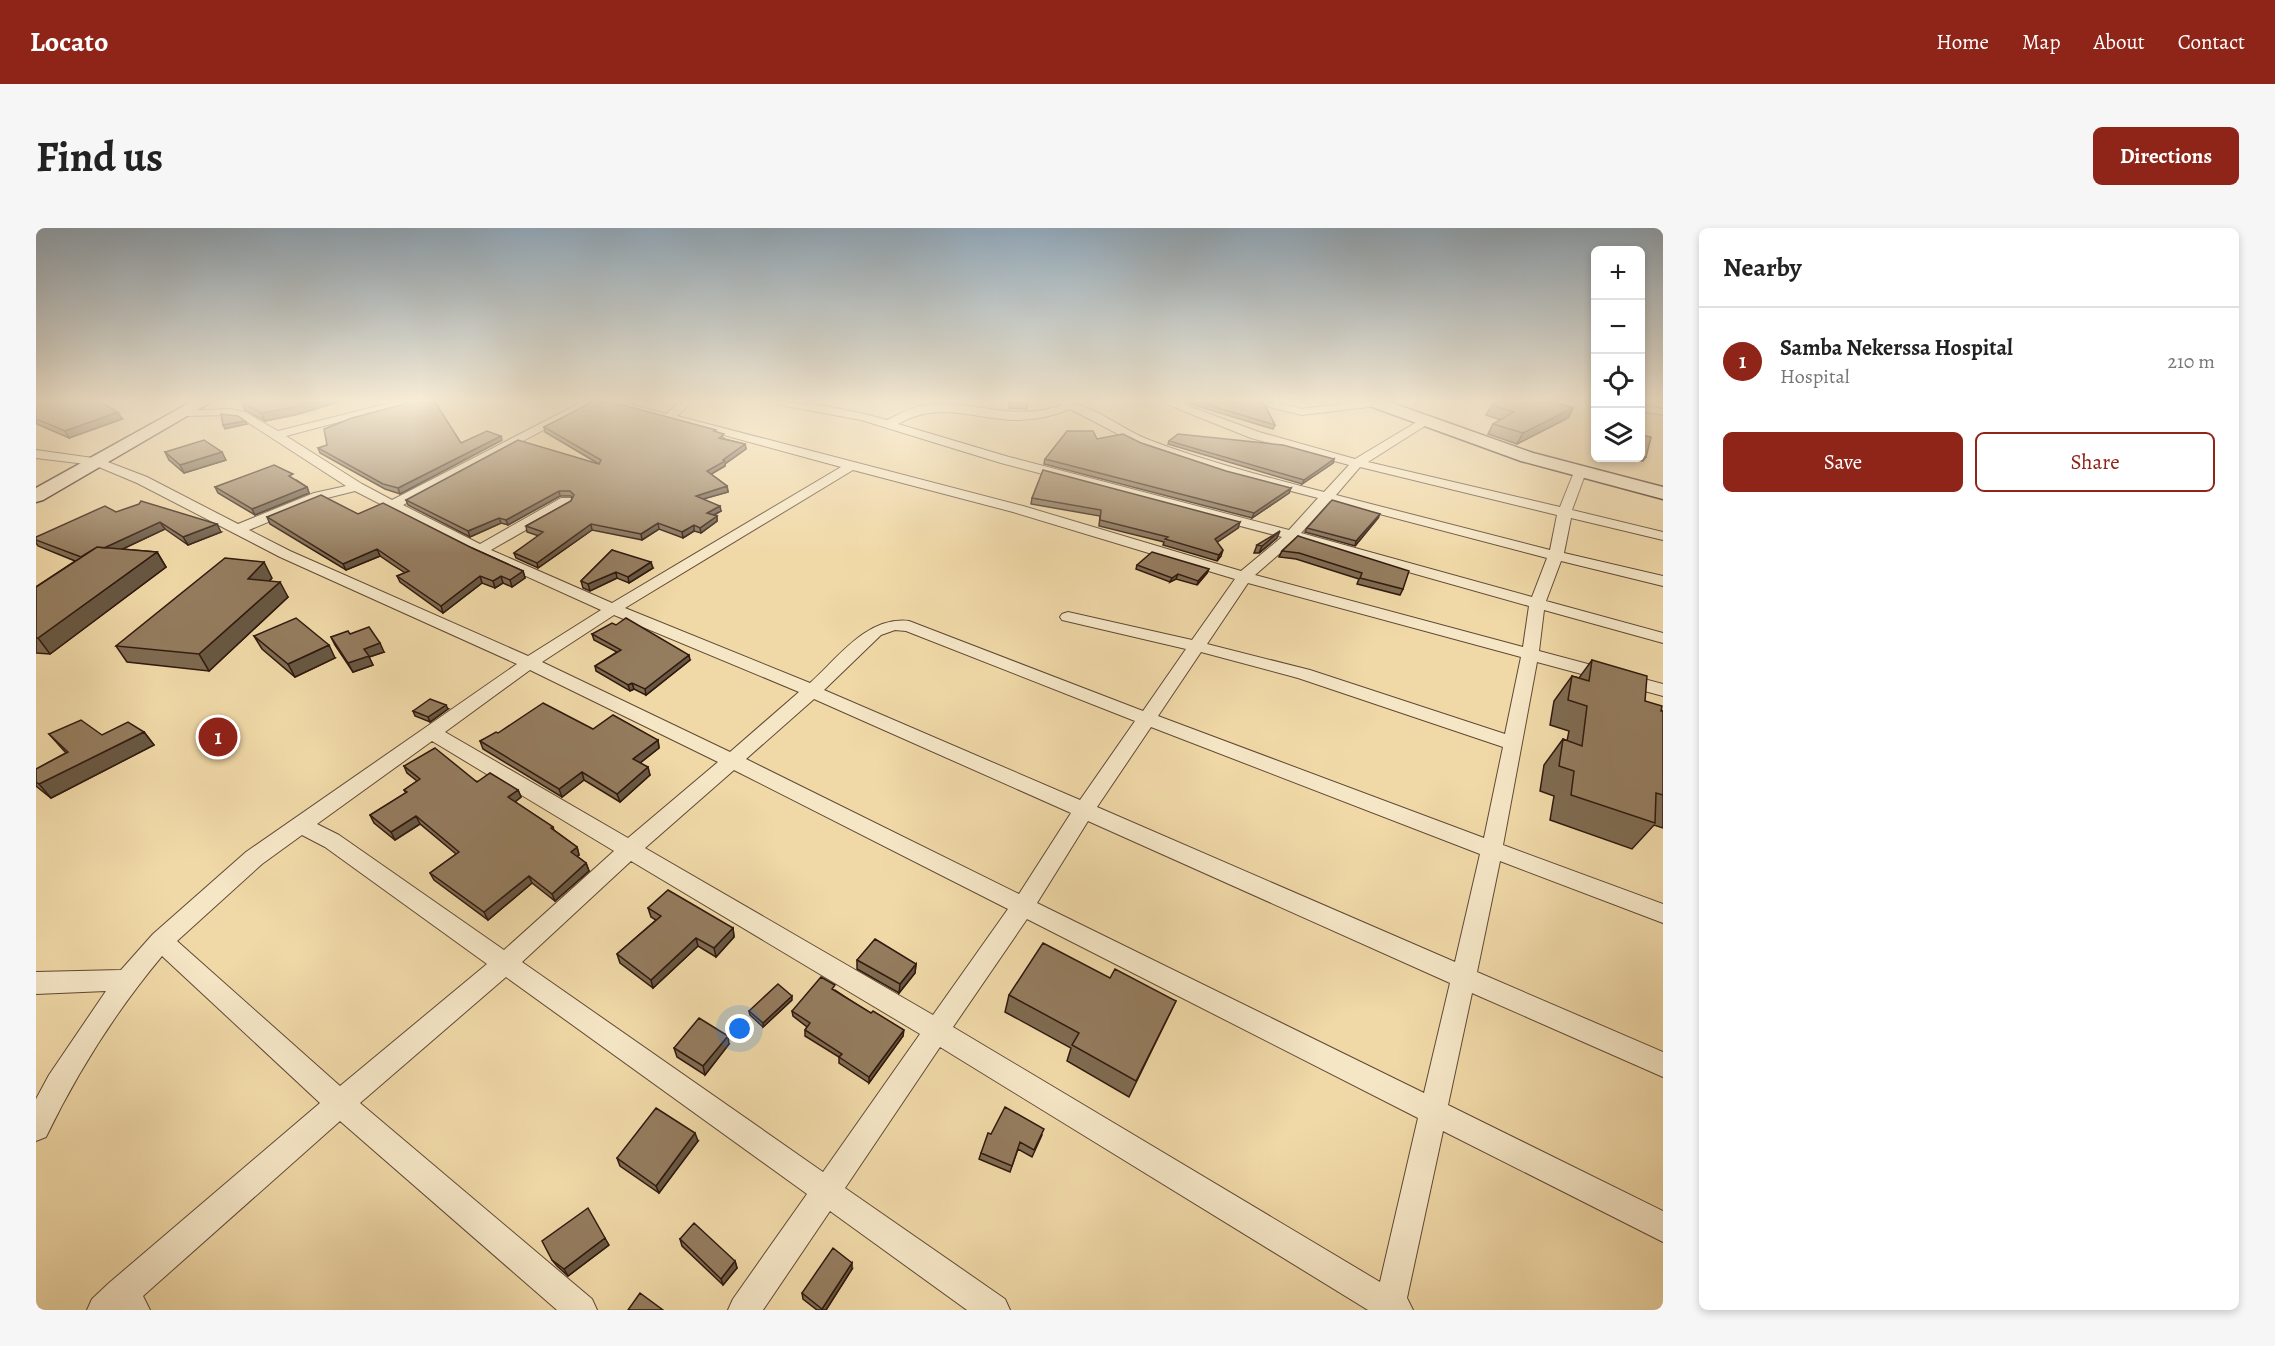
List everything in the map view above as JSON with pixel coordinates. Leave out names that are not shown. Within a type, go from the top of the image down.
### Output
[{"type":"street","points":[[36,495],[113,452]]},
{"type":"street","points":[[303,452],[391,506],[480,550],[613,609],[812,691],[1663,1065]]},
{"type":"street","points":[[391,506],[497,452]]},
{"type":"street","points":[[801,452],[1018,508],[1244,577],[1530,656],[1663,690]]},
{"type":"street","points":[[984,452],[1663,638]]},
{"type":"street","points":[[1174,452],[1230,471],[1327,497],[1663,581]]},
{"type":"street","points":[[1319,452],[1663,536]]},
{"type":"street","points":[[744,1310],[1023,906],[1084,810],[1244,577],[1292,535],[1357,463],[1374,452]]},
{"type":"street","points":[[1519,452],[1580,472],[1663,493]]},
{"type":"street","points":[[36,454],[96,462],[142,480],[236,530],[529,663],[731,760],[1663,1227]]},
{"type":"street","points":[[36,1127],[58,1084],[127,980],[161,941],[254,858],[529,663],[613,609],[851,466]]},
{"type":"street","points":[[433,733],[937,1031],[1392,1309],[1432,1110],[1492,849],[1530,656],[1537,603],[1556,554],[1565,512],[1580,472]]},
{"type":"street","points":[[236,530],[309,499],[357,487]]},
{"type":"street","points":[[480,550],[566,501]]},
{"type":"street","points":[[1068,617],[1196,646],[1304,674],[1512,743]]},
{"type":"street","points":[[119,1305],[340,1103],[504,964],[629,850],[812,691],[875,632],[895,624],[916,629],[1663,914]]},
{"type":"street","points":[[301,825],[332,842],[994,1310]]},
{"type":"street","points":[[161,941],[340,1103],[581,1310]]},
{"type":"street","points":[[36,983],[127,980]]},
{"type":"building","points":[[166,452],[220,452],[180,465]]},
{"type":"building","points":[[326,452],[468,452],[398,488],[383,484]]},
{"type":"building","points":[[495,452],[560,452],[599,464],[601,460],[588,452],[733,452],[723,460],[725,461],[707,471],[727,486],[696,496],[720,506],[707,513],[717,516],[700,528],[694,525],[682,532],[658,523],[641,534],[591,524],[537,563],[514,553],[543,532],[526,526],[571,501],[574,495],[570,491],[559,491],[506,520],[499,518],[468,531],[406,500]]},
{"type":"building","points":[[1050,452],[1170,452],[1226,471],[1291,488],[1254,513],[1045,459]]},
{"type":"building","points":[[1209,452],[1310,452],[1334,459],[1304,480]]},
{"type":"building","points":[[274,465],[293,474],[289,476],[307,487],[252,509],[215,487]]},
{"type":"building","points":[[1043,470],[1240,522],[1215,539],[1223,550],[1219,555],[1165,539],[1168,537],[1100,520],[1101,510],[1032,498]]},
{"type":"building","points":[[321,495],[358,514],[383,503],[523,571],[510,580],[501,576],[493,581],[480,576],[441,606],[397,576],[409,571],[377,549],[343,564],[267,517]]},
{"type":"building","points":[[1332,500],[1380,514],[1356,541],[1307,528]]},
{"type":"building","points":[[141,501],[217,524],[183,537],[160,522],[104,548],[97,547],[81,557],[36,540],[36,537],[105,506],[116,512],[139,504]]},
{"type":"building","points":[[1280,531],[1262,546],[1257,545]]},
{"type":"building","points":[[1298,536],[1409,571],[1403,589],[1360,578],[1362,573],[1299,553],[1282,551]]},
{"type":"building","points":[[97,547],[157,552],[36,638],[36,587]]},
{"type":"building","points":[[612,550],[651,562],[628,577],[616,572],[588,584],[581,581]]},
{"type":"building","points":[[1152,552],[1209,569],[1198,581],[1178,574],[1172,578],[1137,565]]},
{"type":"building","points":[[225,558],[264,562],[248,579],[280,582],[199,654],[116,646]]},
{"type":"building","points":[[296,618],[329,645],[288,664],[254,636]]},
{"type":"building","points":[[626,618],[689,655],[645,689],[632,683],[628,685],[595,666],[621,650],[592,634],[612,623],[616,625]]},
{"type":"building","points":[[369,627],[380,643],[364,649],[369,656],[348,663],[331,637],[348,631],[350,634]]},
{"type":"building","points":[[1592,660],[1647,676],[1645,701],[1662,706],[1663,795],[1656,793],[1655,823],[1571,795],[1574,771],[1559,766],[1563,739],[1582,746],[1587,706],[1568,700],[1572,676],[1589,681]]},
{"type":"building","points":[[430,699],[446,705],[428,717],[413,711]]},
{"type":"building","points":[[543,703],[593,729],[613,715],[658,740],[633,759],[648,767],[617,794],[582,772],[559,789],[480,741],[498,733]]},
{"type":"building","points":[[81,720],[102,735],[128,722],[144,732],[39,784],[36,782],[36,769],[68,752],[49,734]]},
{"type":"building","points":[[435,748],[477,782],[490,773],[518,790],[508,797],[553,827],[551,828],[577,847],[571,852],[586,863],[552,894],[529,876],[484,912],[430,873],[459,852],[416,816],[391,832],[370,815],[407,792],[404,790],[420,779],[404,766]]},
{"type":"building","points":[[668,890],[733,928],[714,948],[696,938],[651,980],[617,954],[661,916],[648,908]]},
{"type":"building","points":[[875,939],[916,964],[900,984],[857,960]]},
{"type":"building","points":[[1043,943],[1110,978],[1115,969],[1176,1001],[1136,1081],[1072,1045],[1079,1033],[1009,995]]},
{"type":"building","points":[[821,977],[835,985],[832,989],[904,1030],[869,1077],[839,1057],[842,1054],[805,1030],[810,1023],[792,1011]]},
{"type":"building","points":[[778,984],[792,996],[763,1023],[749,1011]]},
{"type":"building","points":[[699,1018],[728,1036],[703,1066],[674,1048]]},
{"type":"building","points":[[1005,1107],[1044,1129],[1034,1150],[1020,1142],[1012,1166],[981,1153],[988,1133],[991,1134]]},
{"type":"building","points":[[656,1108],[695,1133],[656,1186],[617,1158]]},
{"type":"building","points":[[588,1208],[605,1238],[564,1269],[552,1260],[542,1241]]},
{"type":"building","points":[[694,1223],[735,1261],[721,1279],[680,1239]]},
{"type":"building","points":[[833,1248],[852,1263],[822,1309],[802,1293]]},
{"type":"building","points":[[640,1293],[663,1310],[628,1310]]},
{"type":"place","name":"Samba Nekerssa Hospital","points":[[218,737]]}]
